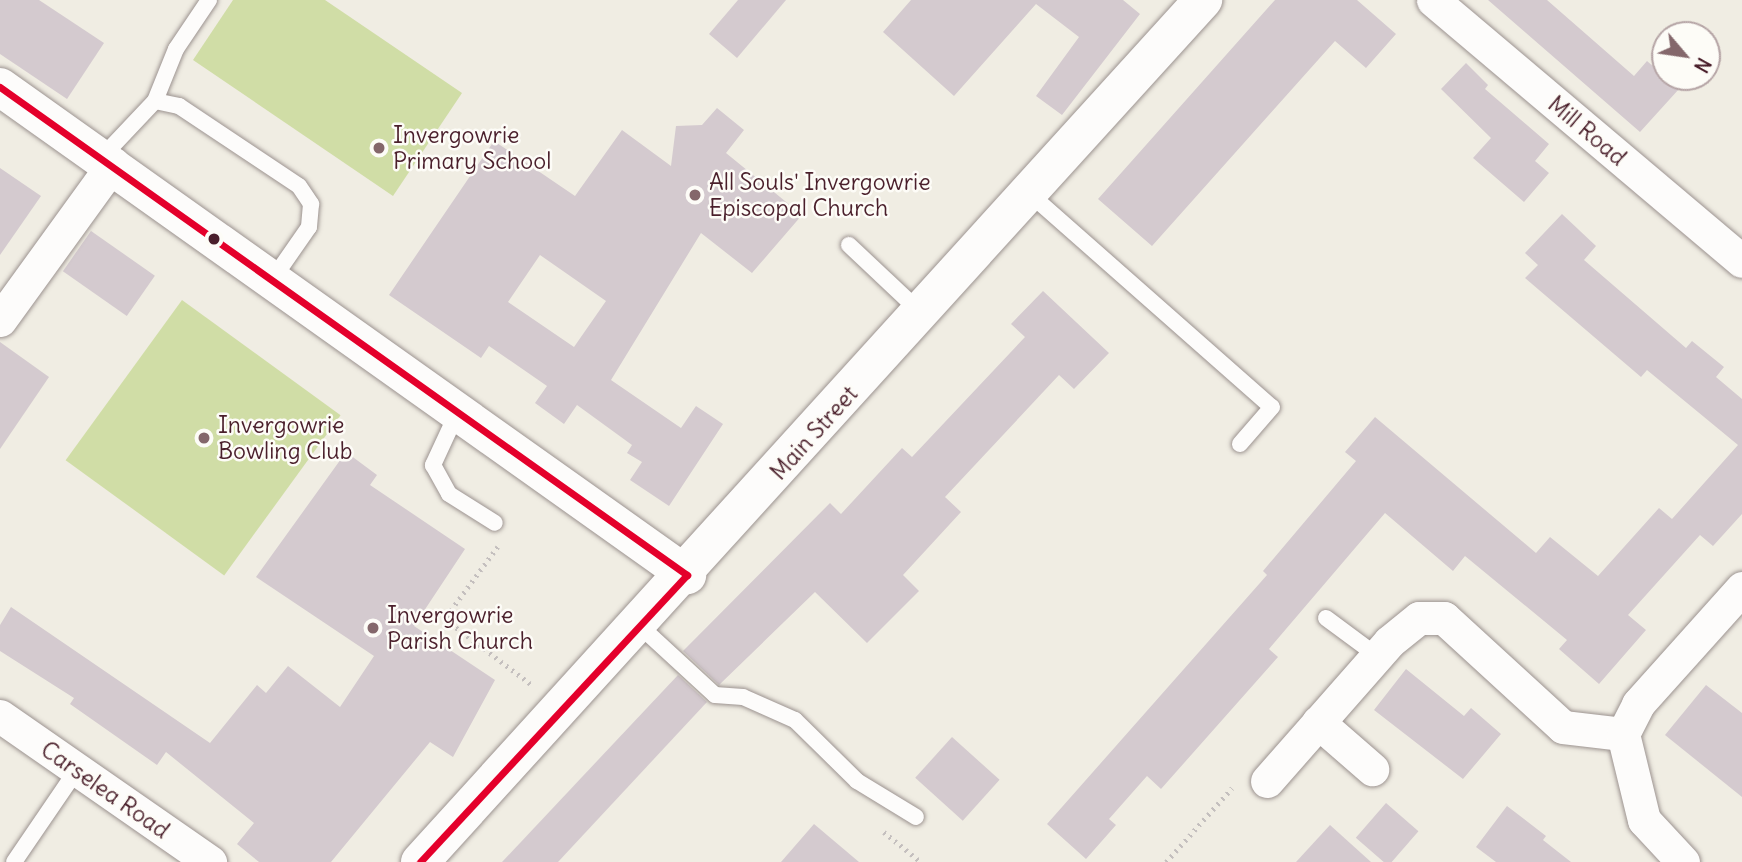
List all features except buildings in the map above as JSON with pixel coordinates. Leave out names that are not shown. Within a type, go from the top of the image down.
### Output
[{"type":"street","name":"Main Street","points":[[420,862],[687,575],[1203,0]]},
{"type":"street","name":"Mill Road","points":[[1433,0],[1742,261]]},
{"type":"street","points":[[0,86],[275,276],[687,575]]},
{"type":"street","points":[[0,320],[108,161]]},
{"type":"street","points":[[1683,862],[1644,820],[1623,734],[1638,704],[1742,588]]},
{"type":"street","points":[[1267,781],[1376,656],[1419,618],[1444,618],[1563,727],[1623,734]]},
{"type":"street","name":"Carselea Road","points":[[0,716],[210,862]]},
{"type":"street","points":[[1318,722],[1372,769]]},
{"type":"lane","points":[[108,161],[155,102],[176,49],[209,0]]},
{"type":"lane","points":[[155,102],[179,106],[299,186],[311,204],[309,227],[275,276]]},
{"type":"lane","points":[[1030,194],[1272,407],[1240,444]]},
{"type":"lane","points":[[849,245],[922,313]]},
{"type":"lane","points":[[458,411],[433,465],[449,494],[495,523]]},
{"type":"lane","points":[[1326,618],[1376,656]]},
{"type":"lane","points":[[640,626],[715,695],[743,697],[795,720],[857,781],[916,817]]},
{"type":"lane","points":[[14,862],[76,771]]},
{"type":"path","points":[[495,523],[508,532],[446,619],[563,709]]},
{"type":"path","points":[[1166,862],[1234,786],[1267,781]]},
{"type":"green space","points":[[233,0],[325,0],[462,93],[393,196],[193,60]]},
{"type":"green space","name":"Invergowrie Bowling Club","points":[[182,300],[341,415],[224,575],[66,460]]},
{"type":"transit line","points":[[0,87],[687,575]]},
{"type":"transit line","points":[[420,862],[687,575]]},
{"type":"place","name":"Invergowrie Primary School","points":[[379,148]]},
{"type":"place","name":"All Souls' Invergowrie Episcopal Church","points":[[695,195]]},
{"type":"place","name":"Invergowrie Bowling Club","points":[[204,438]]},
{"type":"place","name":"Invergowrie Parish Church","points":[[373,628]]}]
